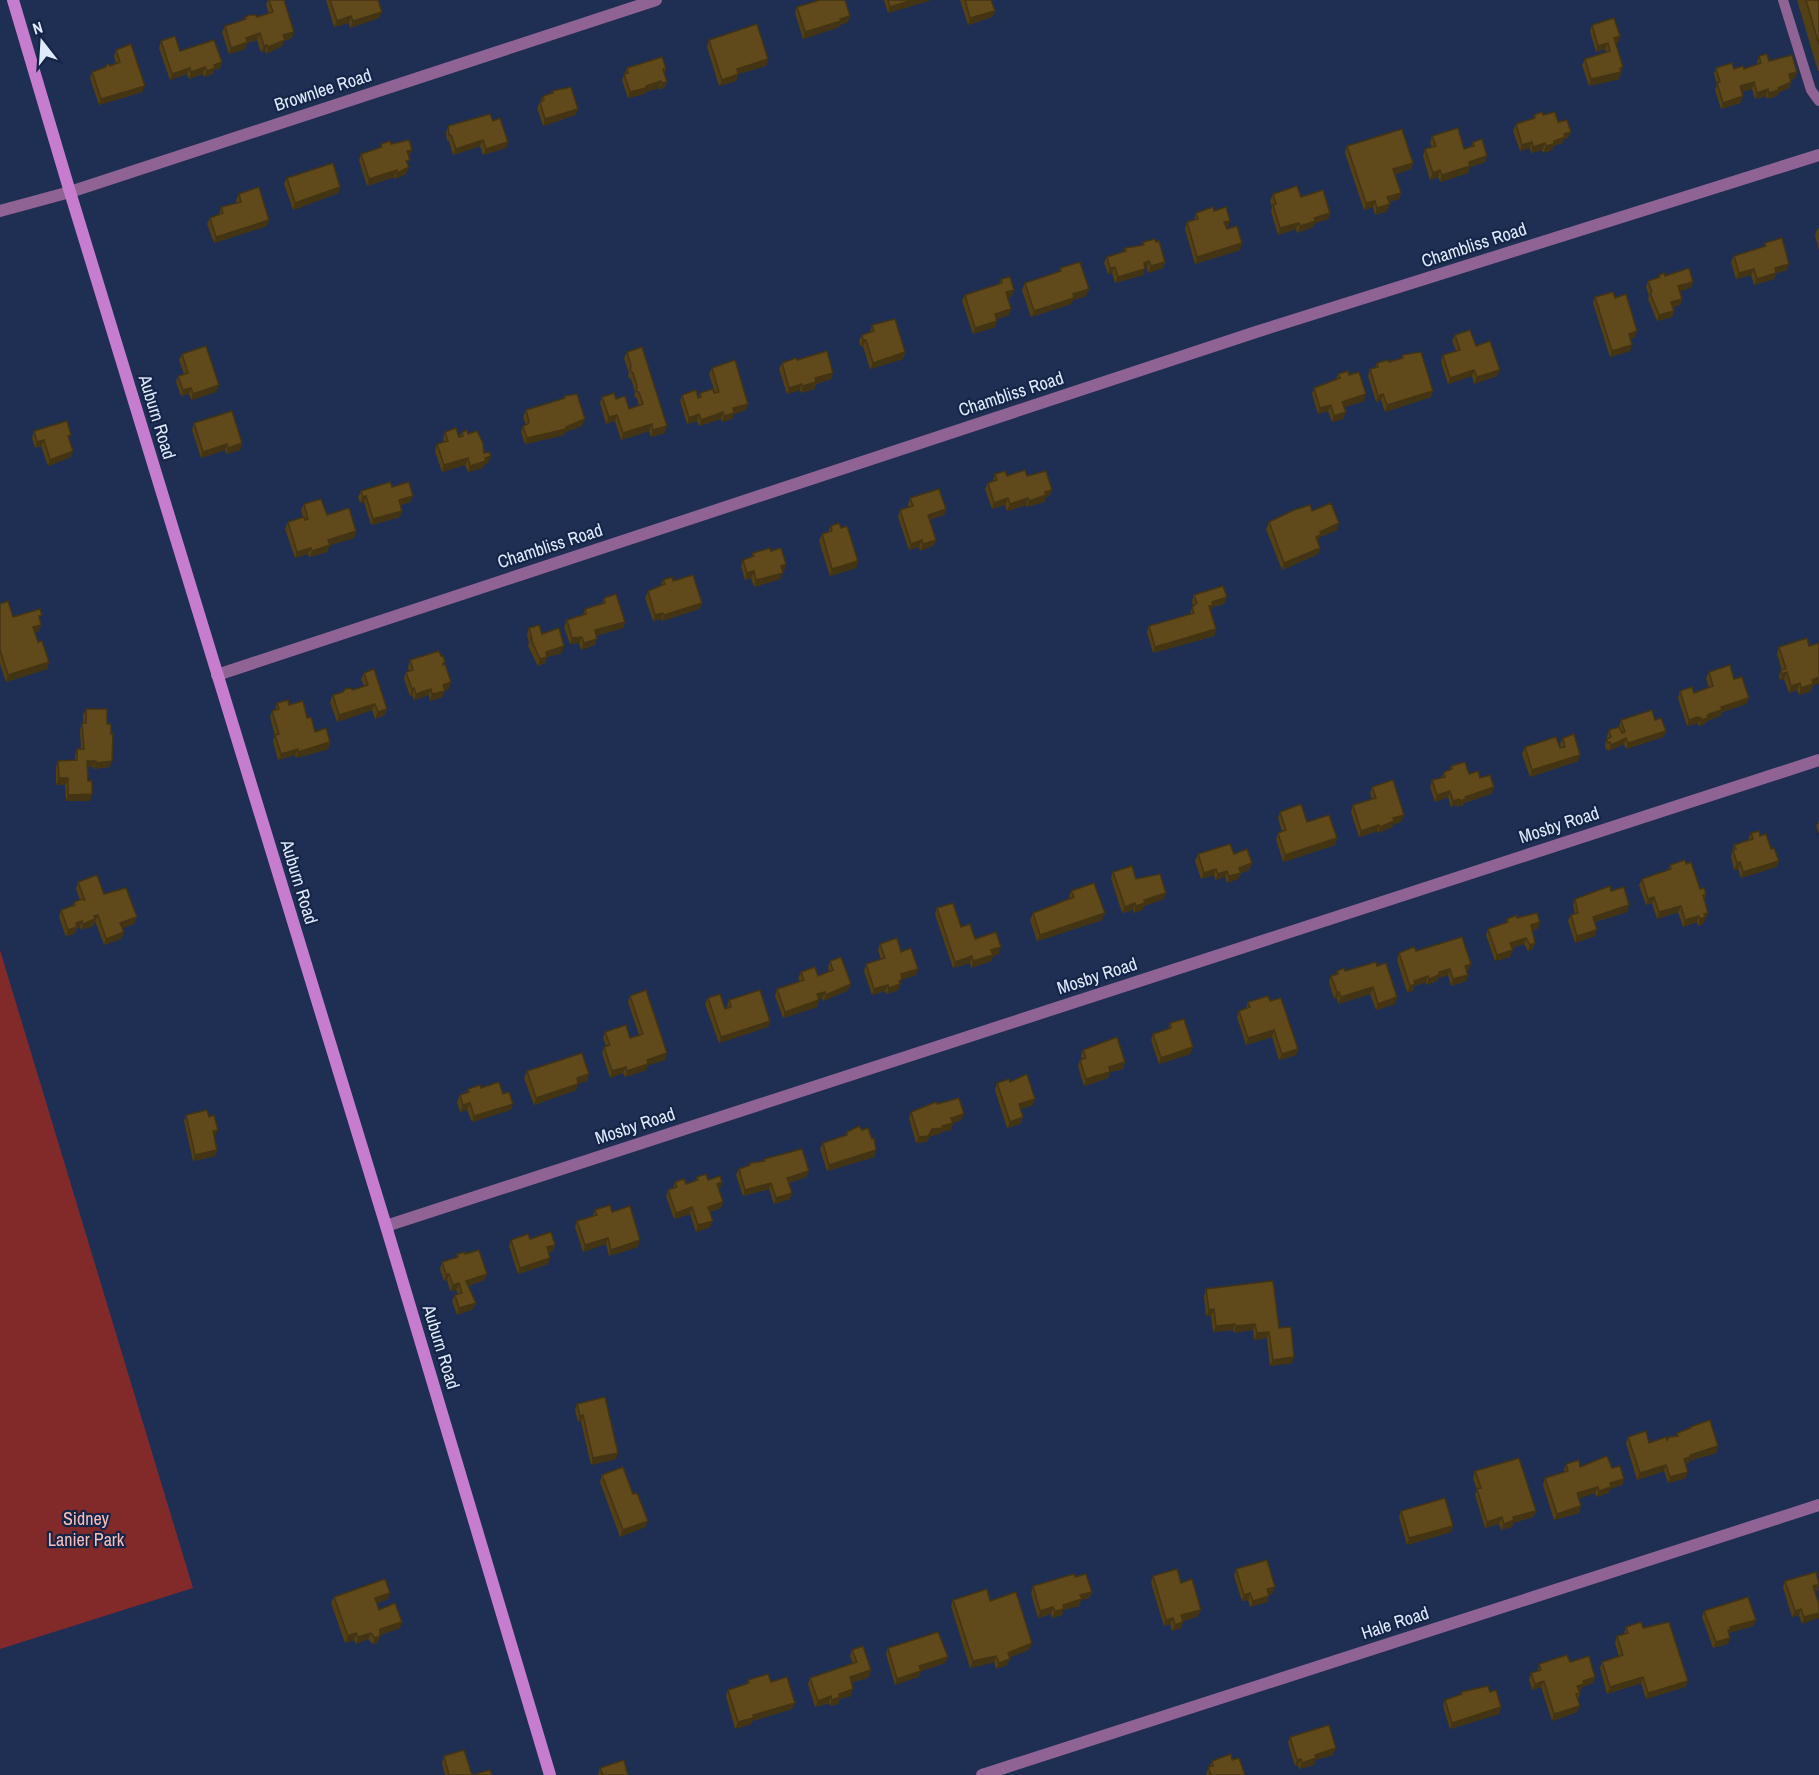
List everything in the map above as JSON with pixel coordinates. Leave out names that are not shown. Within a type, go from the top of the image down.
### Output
[{"type":"street","name":"Auburn Road","points":[[13,0],[69,192],[386,1226],[550,1775]]},
{"type":"street","name":"Brownlee Road","points":[[0,211],[69,192],[656,0]]},
{"type":"street","name":"Chambliss Road","points":[[217,675],[1248,335],[1819,155]]},
{"type":"street","name":"Mosby Road","points":[[386,1226],[1819,760]]},
{"type":"street","name":"Hale Road","points":[[982,1775],[1819,1505]]},
{"type":"lane","points":[[1783,0],[1811,90],[1819,101]]},
{"type":"green space","name":"Sidney Lanier Park","points":[[0,950],[193,1588],[0,1649]]},
{"type":"building","points":[[269,0],[284,0],[294,32],[283,35],[285,40],[268,47],[264,46],[260,33],[246,38],[248,42],[231,48],[225,26],[246,19],[245,17],[250,15],[257,17],[273,12]]},
{"type":"building","points":[[330,0],[378,0],[382,12],[353,21],[351,16],[337,21]]},
{"type":"building","points":[[820,0],[845,0],[850,16],[805,32],[797,7]]},
{"type":"building","points":[[888,0],[913,0],[890,7]]},
{"type":"building","points":[[965,0],[991,0],[995,11],[970,18]]},
{"type":"building","points":[[1806,0],[1819,0],[1819,45]]},
{"type":"building","points":[[1614,18],[1620,36],[1614,38],[1623,67],[1620,68],[1621,72],[1591,79],[1585,59],[1610,51],[1608,43],[1598,46],[1592,25]]},
{"type":"building","points":[[757,24],[768,59],[737,69],[738,74],[722,80],[709,40]]},
{"type":"building","points":[[175,36],[180,51],[214,40],[222,62],[207,71],[205,67],[191,72],[190,68],[172,74],[161,41]]},
{"type":"building","points":[[131,44],[145,86],[101,99],[92,72],[106,65],[110,66],[120,62],[116,50]]},
{"type":"building","points":[[1767,54],[1769,61],[1792,55],[1797,72],[1789,74],[1791,82],[1769,93],[1768,89],[1757,93],[1754,82],[1740,86],[1743,96],[1723,103],[1717,83],[1720,82],[1716,68],[1732,63],[1734,69],[1743,66],[1744,69],[1761,63],[1759,56]]},
{"type":"building","points":[[662,57],[667,82],[662,83],[661,81],[630,92],[624,74],[628,73],[627,68]]},
{"type":"building","points":[[571,87],[578,109],[545,119],[540,102],[544,100],[543,96],[553,93],[552,91]]},
{"type":"building","points":[[1542,112],[1543,115],[1555,112],[1558,122],[1567,120],[1571,132],[1554,141],[1554,144],[1546,146],[1545,143],[1533,147],[1532,142],[1522,145],[1516,124],[1535,118],[1534,115]]},
{"type":"building","points":[[490,114],[493,121],[500,118],[508,142],[486,149],[483,140],[456,149],[449,135],[448,126]]},
{"type":"building","points":[[1458,128],[1464,149],[1474,146],[1473,142],[1482,139],[1487,156],[1469,162],[1470,166],[1442,175],[1440,170],[1433,173],[1425,149],[1436,146],[1432,136]]},
{"type":"building","points":[[1402,129],[1413,163],[1393,169],[1401,193],[1387,197],[1390,204],[1377,208],[1375,201],[1366,203],[1347,146]]},
{"type":"building","points":[[409,140],[412,150],[407,151],[410,160],[406,161],[409,167],[397,173],[397,170],[369,179],[361,154],[382,147],[381,144],[390,141],[391,144]]},
{"type":"building","points":[[333,163],[340,187],[295,203],[287,178]]},
{"type":"building","points":[[1297,186],[1301,197],[1323,190],[1330,213],[1300,226],[1299,223],[1280,228],[1273,205],[1276,204],[1273,194]]},
{"type":"building","points":[[259,187],[269,220],[216,237],[210,218],[223,213],[221,207],[241,202],[239,194]]},
{"type":"building","points":[[1213,207],[1214,211],[1226,207],[1230,221],[1224,222],[1227,229],[1237,226],[1242,243],[1197,257],[1187,222],[1198,219],[1196,213]]},
{"type":"building","points":[[1782,238],[1789,264],[1775,268],[1776,273],[1757,279],[1754,269],[1739,273],[1734,256],[1766,246],[1765,243]]},
{"type":"building","points":[[1155,239],[1156,242],[1159,241],[1165,262],[1151,266],[1149,261],[1144,263],[1145,269],[1118,277],[1115,267],[1110,268],[1107,257],[1126,251],[1125,248],[1144,245],[1143,242]]},
{"type":"building","points":[[1080,262],[1089,289],[1073,294],[1074,298],[1034,311],[1025,283]]},
{"type":"building","points":[[1689,268],[1693,282],[1678,286],[1682,299],[1671,302],[1674,311],[1659,315],[1648,281],[1664,273],[1665,276]]},
{"type":"building","points":[[1010,277],[1014,290],[1006,292],[1011,309],[995,314],[997,321],[975,328],[965,295],[1002,283],[1001,279]]},
{"type":"building","points":[[1613,292],[1615,298],[1626,294],[1637,331],[1629,334],[1632,345],[1612,351],[1595,297]]},
{"type":"building","points":[[895,319],[905,352],[873,363],[866,340],[863,340],[862,335],[874,331],[872,325]]},
{"type":"building","points":[[1470,330],[1476,346],[1490,341],[1500,370],[1477,377],[1474,370],[1450,378],[1443,355],[1460,350],[1455,335]]},
{"type":"building","points":[[206,346],[219,385],[193,394],[191,388],[183,390],[178,376],[188,373],[182,354]]},
{"type":"building","points":[[642,347],[667,426],[653,430],[652,424],[623,433],[617,415],[609,417],[602,397],[614,393],[616,399],[625,396],[629,409],[643,404],[639,392],[636,391],[637,386],[630,370],[627,352]]},
{"type":"building","points":[[827,351],[833,373],[815,378],[816,382],[789,388],[782,363]]},
{"type":"building","points":[[1421,352],[1433,391],[1387,405],[1383,394],[1378,396],[1370,369],[1378,367],[1377,363],[1388,360],[1389,362],[1403,358],[1402,355]]},
{"type":"building","points":[[735,360],[748,404],[733,408],[734,413],[724,416],[723,412],[701,420],[699,414],[689,418],[682,395],[696,390],[698,398],[701,397],[700,393],[713,389],[714,393],[719,392],[712,368]]},
{"type":"building","points":[[1348,371],[1349,375],[1359,372],[1366,394],[1342,402],[1346,412],[1334,416],[1331,405],[1320,408],[1314,388],[1340,378],[1338,374]]},
{"type":"building","points":[[577,394],[585,419],[566,429],[527,438],[523,426],[529,422],[526,410],[565,398],[564,396]]},
{"type":"building","points":[[232,411],[242,443],[228,448],[227,444],[203,452],[194,423]]},
{"type":"building","points":[[67,421],[71,435],[68,436],[73,451],[50,460],[44,440],[37,442],[34,431]]},
{"type":"building","points":[[456,428],[459,437],[463,436],[462,432],[467,430],[468,434],[477,431],[483,443],[484,453],[489,452],[491,456],[485,458],[486,461],[470,466],[468,458],[444,465],[437,444],[448,441],[445,432]]},
{"type":"building","points":[[1025,470],[1027,476],[1046,471],[1052,490],[1045,492],[1046,495],[1029,501],[1028,498],[1010,504],[1008,498],[994,503],[988,483],[997,480],[995,474],[1005,471],[1007,476]]},
{"type":"building","points":[[390,482],[392,487],[409,482],[413,496],[399,500],[402,511],[373,519],[366,496],[363,497],[361,491]]},
{"type":"building","points":[[939,489],[946,509],[928,515],[936,540],[923,544],[922,540],[911,544],[900,510],[913,506],[910,498]]},
{"type":"building","points":[[321,499],[327,515],[349,508],[356,531],[328,540],[330,545],[312,551],[311,548],[297,552],[288,522],[304,517],[305,520],[308,519],[304,504]]},
{"type":"building","points":[[1331,503],[1339,523],[1320,532],[1321,535],[1316,537],[1320,548],[1284,563],[1269,522],[1310,505],[1312,511]]},
{"type":"building","points":[[839,523],[841,528],[847,526],[858,561],[832,569],[822,534],[832,531],[831,526]]},
{"type":"building","points":[[770,548],[771,551],[781,548],[786,564],[781,566],[783,573],[756,580],[754,571],[747,573],[743,560],[754,556],[753,553]]},
{"type":"building","points":[[693,575],[702,603],[664,615],[663,613],[655,615],[648,591],[665,584],[663,580],[672,577],[673,581]]},
{"type":"building","points":[[1223,586],[1227,597],[1212,602],[1213,605],[1209,606],[1216,629],[1155,647],[1149,626],[1194,613],[1192,607],[1197,603],[1194,595]]},
{"type":"building","points":[[616,594],[625,622],[595,630],[597,639],[584,643],[582,637],[572,638],[567,620],[586,614],[585,609],[605,603],[604,598]]},
{"type":"building","points":[[8,601],[13,617],[40,609],[41,625],[33,627],[38,642],[42,641],[49,662],[8,675],[0,650],[0,604]]},
{"type":"building","points":[[539,625],[542,634],[559,628],[564,646],[546,652],[547,657],[540,659],[529,628]]},
{"type":"building","points":[[1807,638],[1809,646],[1819,643],[1819,677],[1812,680],[1813,684],[1801,688],[1800,683],[1791,686],[1787,672],[1782,674],[1781,670],[1786,669],[1779,647]]},
{"type":"building","points":[[439,651],[443,656],[445,662],[443,665],[445,664],[451,682],[443,685],[445,691],[432,694],[431,689],[416,694],[406,672],[413,670],[410,660]]},
{"type":"building","points":[[1730,665],[1734,679],[1742,677],[1749,698],[1721,707],[1722,710],[1709,714],[1708,718],[1701,720],[1697,717],[1689,720],[1680,691],[1692,687],[1694,693],[1713,686],[1709,672]]},
{"type":"building","points":[[374,669],[387,709],[378,712],[375,704],[339,715],[333,695],[345,689],[353,690],[368,685],[364,673]]},
{"type":"building","points":[[288,700],[289,705],[303,701],[307,718],[311,717],[315,732],[326,728],[330,742],[298,752],[298,749],[281,754],[275,735],[279,734],[272,711],[279,709],[277,703]]},
{"type":"building","points":[[86,709],[107,709],[107,724],[111,724],[111,734],[113,733],[112,761],[96,763],[96,761],[87,761],[88,781],[92,781],[92,794],[68,795],[68,778],[59,778],[58,761],[77,760],[77,749],[84,749],[82,723],[86,723]]},
{"type":"building","points":[[1652,710],[1655,720],[1661,718],[1666,731],[1628,743],[1626,738],[1611,745],[1610,742],[1608,743],[1607,739],[1611,737],[1609,730],[1619,727],[1622,733],[1625,732],[1621,720]]},
{"type":"building","points":[[1574,734],[1580,755],[1532,770],[1525,747],[1556,737],[1560,748],[1565,747],[1563,738]]},
{"type":"building","points":[[1465,762],[1469,774],[1478,771],[1480,778],[1490,775],[1494,787],[1459,801],[1459,799],[1453,801],[1450,791],[1437,795],[1432,780],[1445,777],[1444,772],[1452,769],[1451,766]]},
{"type":"building","points":[[1393,780],[1404,815],[1393,818],[1394,821],[1380,827],[1379,825],[1361,831],[1353,805],[1376,798],[1372,787]]},
{"type":"building","points":[[1301,804],[1307,822],[1329,815],[1337,838],[1285,855],[1278,833],[1286,830],[1280,812]]},
{"type":"building","points":[[1759,831],[1760,836],[1766,834],[1771,849],[1774,848],[1779,861],[1743,872],[1740,862],[1737,863],[1733,850],[1736,849],[1734,845],[1753,839],[1751,833]]},
{"type":"building","points":[[1230,844],[1234,854],[1247,849],[1252,863],[1239,868],[1241,873],[1229,876],[1227,871],[1218,874],[1216,869],[1204,873],[1198,854]]},
{"type":"building","points":[[1685,860],[1686,864],[1691,862],[1700,889],[1704,888],[1706,894],[1703,895],[1708,913],[1700,919],[1699,916],[1685,920],[1681,906],[1659,912],[1654,897],[1648,899],[1642,879],[1671,869],[1670,865]]},
{"type":"building","points":[[1132,866],[1136,879],[1160,874],[1166,893],[1144,900],[1145,903],[1136,906],[1135,903],[1125,907],[1113,872]]},
{"type":"building","points":[[97,875],[104,894],[126,888],[137,917],[120,923],[124,932],[106,939],[98,915],[94,916],[95,919],[83,924],[82,921],[76,923],[77,927],[68,930],[61,910],[75,905],[74,902],[83,899],[85,901],[78,882]]},
{"type":"building","points":[[1094,883],[1105,913],[1040,935],[1033,913],[1074,897],[1071,891]]},
{"type":"building","points":[[1610,886],[1611,891],[1624,887],[1629,905],[1593,917],[1597,930],[1577,936],[1571,915],[1578,913],[1575,899]]},
{"type":"building","points":[[953,903],[961,927],[970,924],[975,939],[996,932],[1001,947],[991,950],[993,955],[973,961],[972,956],[955,962],[937,908]]},
{"type":"building","points":[[1537,913],[1540,922],[1531,925],[1535,943],[1530,945],[1526,938],[1510,943],[1513,950],[1497,955],[1488,929],[1508,922],[1507,919],[1517,915],[1517,918]]},
{"type":"building","points":[[1462,937],[1471,964],[1465,966],[1468,975],[1453,979],[1450,969],[1439,972],[1439,975],[1429,979],[1428,976],[1414,981],[1415,984],[1410,986],[1399,953],[1414,947],[1416,951]]},
{"type":"building","points":[[897,938],[901,952],[911,948],[918,969],[901,974],[900,984],[889,988],[888,985],[874,989],[866,964],[885,958],[880,944]]},
{"type":"building","points":[[841,957],[851,984],[826,995],[825,992],[817,994],[819,1000],[785,1012],[777,989],[804,980],[801,972],[815,967],[818,976],[833,970],[830,961]]},
{"type":"building","points":[[1376,962],[1377,966],[1386,963],[1397,997],[1378,1004],[1373,987],[1341,997],[1331,976],[1338,974],[1337,971],[1344,968],[1345,971]]},
{"type":"building","points":[[646,990],[667,1053],[647,1060],[648,1064],[627,1071],[626,1067],[612,1071],[604,1047],[610,1045],[605,1032],[626,1025],[630,1038],[643,1034],[630,996]]},
{"type":"building","points":[[760,990],[770,1021],[721,1037],[708,998],[720,994],[725,1009],[731,1007],[729,1000]]},
{"type":"building","points":[[1268,996],[1270,1001],[1281,998],[1298,1049],[1282,1054],[1274,1030],[1248,1038],[1239,1011],[1250,1007],[1248,1002]]},
{"type":"building","points":[[1184,1019],[1193,1047],[1161,1058],[1153,1034],[1171,1028],[1170,1023]]},
{"type":"building","points":[[1117,1037],[1125,1062],[1109,1067],[1110,1072],[1086,1079],[1080,1060],[1086,1058],[1083,1050]]},
{"type":"building","points":[[582,1053],[589,1074],[577,1078],[578,1084],[536,1098],[527,1071]]},
{"type":"building","points":[[1027,1074],[1035,1099],[1019,1104],[1023,1117],[1010,1122],[997,1083],[1009,1079],[1010,1082]]},
{"type":"building","points":[[499,1082],[503,1094],[509,1092],[513,1104],[474,1116],[470,1103],[463,1105],[460,1095],[469,1092],[468,1089],[480,1085],[481,1088]]},
{"type":"building","points":[[959,1098],[964,1114],[951,1118],[953,1123],[942,1126],[943,1128],[932,1129],[928,1136],[919,1137],[911,1112],[936,1102],[937,1104]]},
{"type":"building","points":[[207,1110],[209,1117],[214,1115],[218,1130],[213,1131],[217,1150],[195,1155],[186,1115]]},
{"type":"building","points":[[859,1126],[862,1130],[868,1128],[872,1139],[874,1138],[876,1150],[829,1165],[823,1143],[847,1135],[847,1132]]},
{"type":"building","points":[[802,1149],[809,1171],[787,1178],[792,1193],[776,1198],[771,1183],[745,1190],[739,1169],[750,1163],[765,1161],[764,1159]]},
{"type":"building","points":[[706,1174],[708,1180],[720,1176],[722,1182],[717,1184],[723,1202],[708,1207],[713,1221],[698,1225],[692,1207],[676,1213],[668,1190],[677,1187],[675,1182],[684,1179],[686,1184]]},
{"type":"building","points":[[610,1205],[612,1212],[630,1206],[640,1240],[611,1250],[608,1238],[585,1245],[577,1221],[597,1215],[595,1210]]},
{"type":"building","points":[[551,1232],[555,1245],[547,1247],[550,1258],[520,1268],[511,1240],[528,1234],[530,1239]]},
{"type":"building","points":[[479,1250],[487,1274],[466,1281],[476,1303],[459,1308],[455,1295],[462,1293],[459,1283],[453,1285],[442,1262],[458,1257],[457,1254]]},
{"type":"building","points":[[1273,1281],[1279,1328],[1291,1327],[1294,1357],[1273,1360],[1269,1332],[1257,1333],[1255,1324],[1216,1326],[1214,1309],[1209,1310],[1206,1289]]},
{"type":"building","points":[[605,1397],[618,1453],[593,1458],[583,1415],[580,1416],[577,1404]]},
{"type":"building","points":[[1710,1420],[1718,1446],[1684,1459],[1688,1472],[1670,1477],[1666,1465],[1640,1473],[1628,1437],[1646,1431],[1649,1443],[1666,1437],[1667,1440],[1669,1437],[1678,1436],[1677,1433]]},
{"type":"building","points":[[1607,1456],[1612,1468],[1620,1466],[1624,1479],[1610,1483],[1611,1487],[1599,1491],[1598,1487],[1577,1493],[1581,1506],[1557,1514],[1545,1478],[1568,1471],[1566,1464],[1579,1460],[1580,1467]]},
{"type":"building","points":[[1519,1458],[1536,1511],[1513,1517],[1514,1520],[1504,1524],[1502,1517],[1487,1522],[1477,1489],[1481,1488],[1475,1471]]},
{"type":"building","points":[[623,1467],[633,1494],[637,1493],[648,1521],[623,1530],[602,1475]]},
{"type":"building","points":[[1445,1498],[1453,1526],[1409,1538],[1401,1511]]},
{"type":"building","points":[[1267,1560],[1275,1587],[1267,1589],[1269,1596],[1253,1601],[1250,1593],[1244,1595],[1236,1569]]},
{"type":"building","points":[[1177,1569],[1181,1583],[1192,1579],[1201,1610],[1181,1615],[1183,1622],[1175,1625],[1173,1618],[1166,1620],[1153,1576]]},
{"type":"building","points":[[1816,1572],[1819,1584],[1813,1586],[1819,1604],[1819,1613],[1804,1617],[1801,1609],[1795,1611],[1785,1581]]},
{"type":"building","points":[[1074,1574],[1075,1577],[1086,1574],[1092,1592],[1080,1595],[1082,1599],[1063,1605],[1064,1609],[1055,1611],[1053,1607],[1040,1611],[1033,1586]]},
{"type":"building","points":[[385,1579],[390,1593],[375,1598],[379,1610],[395,1603],[402,1622],[380,1629],[380,1636],[375,1638],[371,1633],[358,1637],[356,1633],[348,1636],[334,1597]]},
{"type":"building","points":[[987,1589],[990,1601],[1016,1592],[1032,1643],[1008,1653],[1010,1659],[999,1663],[996,1656],[973,1661],[953,1600]]},
{"type":"building","points":[[1748,1597],[1756,1620],[1730,1627],[1731,1629],[1728,1630],[1730,1638],[1716,1642],[1704,1611]]},
{"type":"building","points":[[1641,1622],[1643,1628],[1669,1622],[1688,1681],[1648,1693],[1643,1677],[1610,1687],[1602,1662],[1623,1655],[1617,1636],[1628,1633],[1626,1627]]},
{"type":"building","points":[[938,1632],[948,1657],[919,1666],[921,1671],[897,1679],[888,1648]]},
{"type":"building","points":[[863,1646],[871,1670],[850,1677],[853,1689],[839,1694],[840,1697],[832,1700],[831,1696],[818,1701],[810,1678],[857,1662],[852,1650]]},
{"type":"building","points":[[1567,1655],[1570,1662],[1589,1656],[1595,1677],[1577,1686],[1580,1693],[1576,1694],[1580,1706],[1554,1714],[1544,1681],[1535,1684],[1531,1673],[1541,1670],[1539,1664]]},
{"type":"building","points":[[768,1674],[771,1682],[787,1677],[795,1703],[753,1715],[753,1718],[738,1722],[728,1690],[749,1683],[748,1680]]},
{"type":"building","points":[[1488,1686],[1490,1692],[1496,1690],[1501,1707],[1452,1723],[1445,1700],[1462,1694],[1461,1692]]},
{"type":"building","points":[[1329,1725],[1336,1748],[1315,1755],[1316,1758],[1302,1763],[1301,1759],[1297,1760],[1290,1737]]},
{"type":"building","points":[[464,1750],[472,1775],[449,1775],[444,1756]]},
{"type":"building","points":[[1231,1754],[1232,1760],[1239,1758],[1245,1775],[1211,1775],[1208,1767],[1213,1766],[1212,1761]]},
{"type":"building","points":[[624,1760],[628,1775],[603,1775],[600,1768]]},
{"type":"building","points":[[490,1770],[492,1775],[472,1775]]}]
